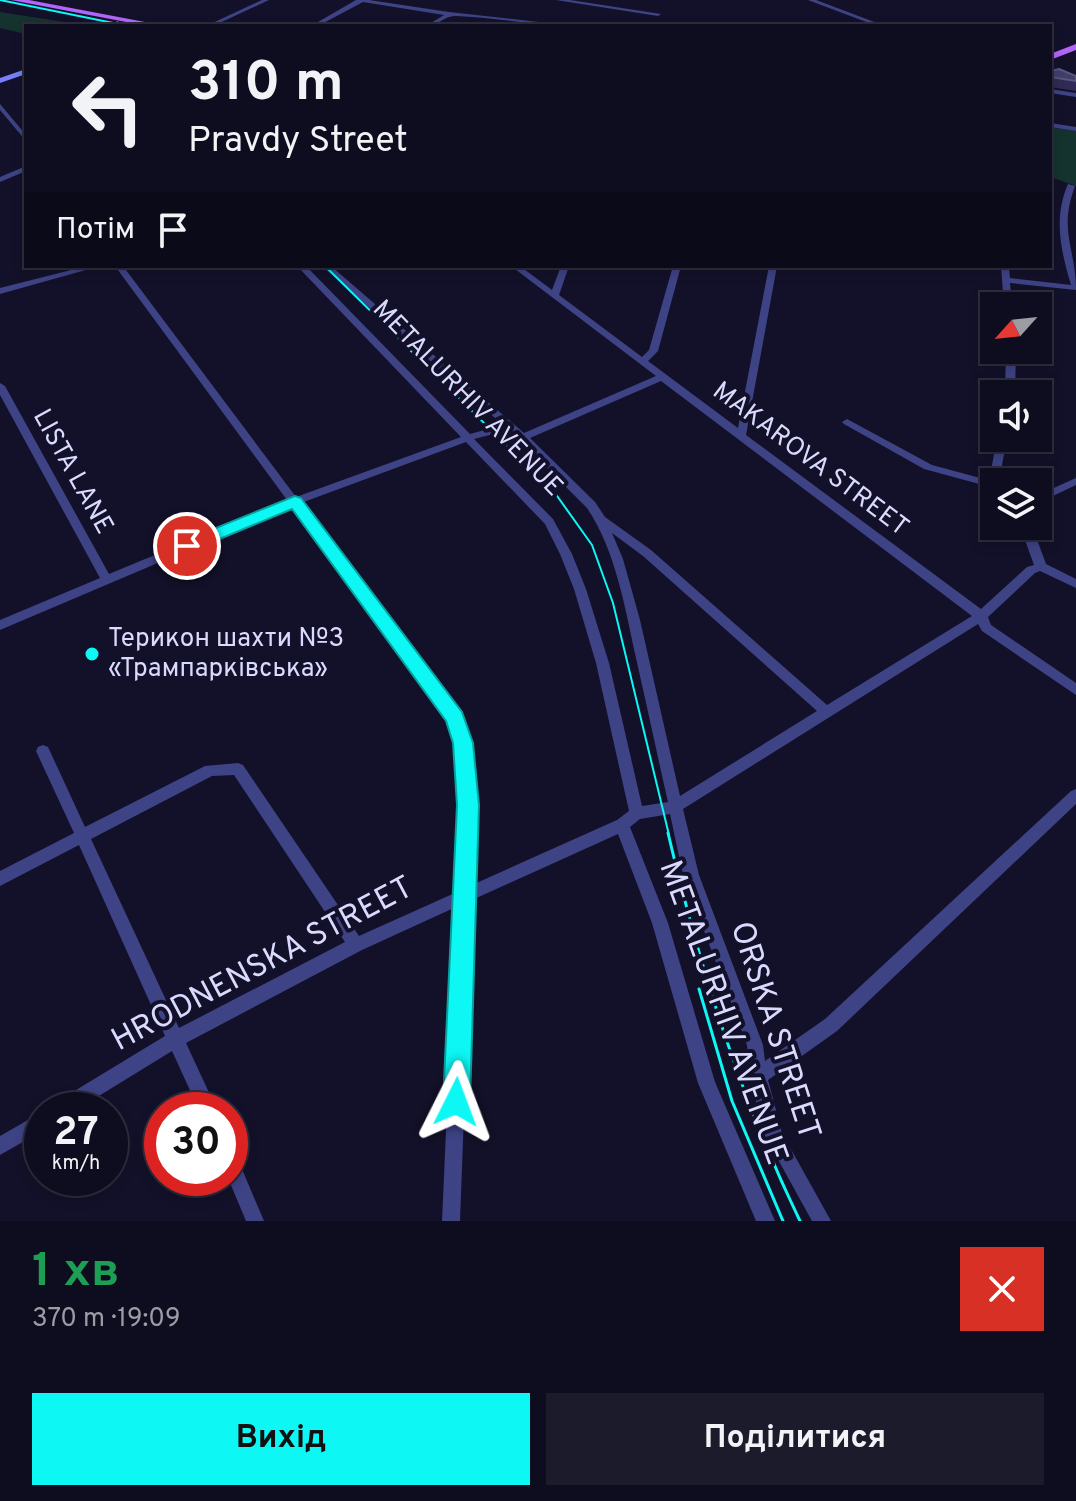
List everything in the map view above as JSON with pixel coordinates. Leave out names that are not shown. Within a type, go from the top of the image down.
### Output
[{"type":"main road","points":[[15,0],[119,22]]},
{"type":"main road","points":[[0,2],[140,24]]},
{"type":"main road","points":[[1052,56],[1076,47]]},
{"type":"main road","points":[[1052,68],[1076,61]]},
{"type":"main road","points":[[0,81],[24,72]]},
{"type":"street","points":[[213,24],[266,0]]},
{"type":"street","points":[[318,24],[361,0],[449,14],[548,24]]},
{"type":"street","points":[[559,0],[592,2],[658,14]]},
{"type":"street","points":[[811,0],[877,24]]},
{"type":"street","points":[[432,24],[449,14]]},
{"type":"street","points":[[500,24],[503,20]]},
{"type":"street","points":[[1052,91],[1076,95]]},
{"type":"street","points":[[0,106],[24,136]]},
{"type":"street","points":[[0,126],[11,120]]},
{"type":"street","points":[[1052,125],[1076,129]]},
{"type":"street","points":[[0,180],[24,169]]},
{"type":"street","points":[[1007,280],[1076,288],[1062,245],[1063,204],[1071,186]]},
{"type":"street","points":[[0,291],[88,268]]},
{"type":"street","points":[[120,268],[455,718],[463,743],[468,805],[467,894],[451,1221]]},
{"type":"street","name":"METALURHIV AVENUE","points":[[303,268],[549,522],[569,555],[583,593],[637,813]]},
{"type":"street","name":"ORSKA STREET","points":[[328,268],[523,437],[591,505],[601,520],[617,559],[634,620],[691,875],[755,1045],[758,1076],[774,1136],[822,1221]]},
{"type":"street","name":"MAKAROVA STREET","points":[[518,268],[981,616],[986,628],[1076,690]]},
{"type":"street","points":[[554,296],[564,268]]},
{"type":"street","points":[[642,362],[653,351],[676,268]]},
{"type":"street","points":[[741,436],[773,268]]},
{"type":"street","points":[[1005,268],[1007,292]]},
{"type":"street","points":[[523,437],[662,377]]},
{"type":"street","name":"LISTA LANE","points":[[0,386],[106,579]]},
{"type":"street","points":[[847,422],[928,467],[980,481]]},
{"type":"street","points":[[0,625],[295,501],[470,437],[508,427]]},
{"type":"street","points":[[1052,492],[1076,481]]},
{"type":"street","name":"ORSKA STREET","points":[[601,520],[647,553],[825,711]]},
{"type":"street","points":[[1031,540],[1041,567]]},
{"type":"street","points":[[674,807],[981,616],[1031,570],[1041,567],[1076,584]]},
{"type":"street","points":[[43,751],[200,1092]]},
{"type":"street","points":[[0,879],[83,833],[210,770],[238,769],[356,945]]},
{"type":"street","points":[[758,1076],[831,1025],[1076,795]]},
{"type":"street","name":"HRODNENSKA STREET","points":[[89,1092],[178,1038],[356,945],[622,825],[637,813],[674,807]]},
{"type":"street","name":"METALURHIV AVENUE","points":[[622,825],[660,923],[707,1083],[766,1221]]},
{"type":"street","points":[[0,1146],[24,1132]]},
{"type":"street","points":[[245,1196],[255,1221]]},
{"type":"green space","points":[[0,12],[78,24],[24,24],[24,34],[0,28]]},
{"type":"green space","points":[[1052,127],[1076,131],[1076,186],[1052,178]]},
{"type":"building","points":[[1059,69],[1076,76],[1076,81],[1052,77],[1052,71]]},
{"type":"tram line","points":[[0,0],[118,24]]},
{"type":"tram line","points":[[327,268],[555,493],[592,545],[613,603],[669,835]]},
{"type":"tram line","points":[[668,833],[708,982],[740,1079],[800,1221]]},
{"type":"tram line","points":[[699,989],[732,1101],[783,1221]]},
{"type":"place","name":"Терикон шахти №3 «Трампарківська»","points":[[92,654]]},
{"type":"route","points":[[187,546],[295,501],[455,718],[463,743],[468,805],[467,894],[456,1102]]}]
